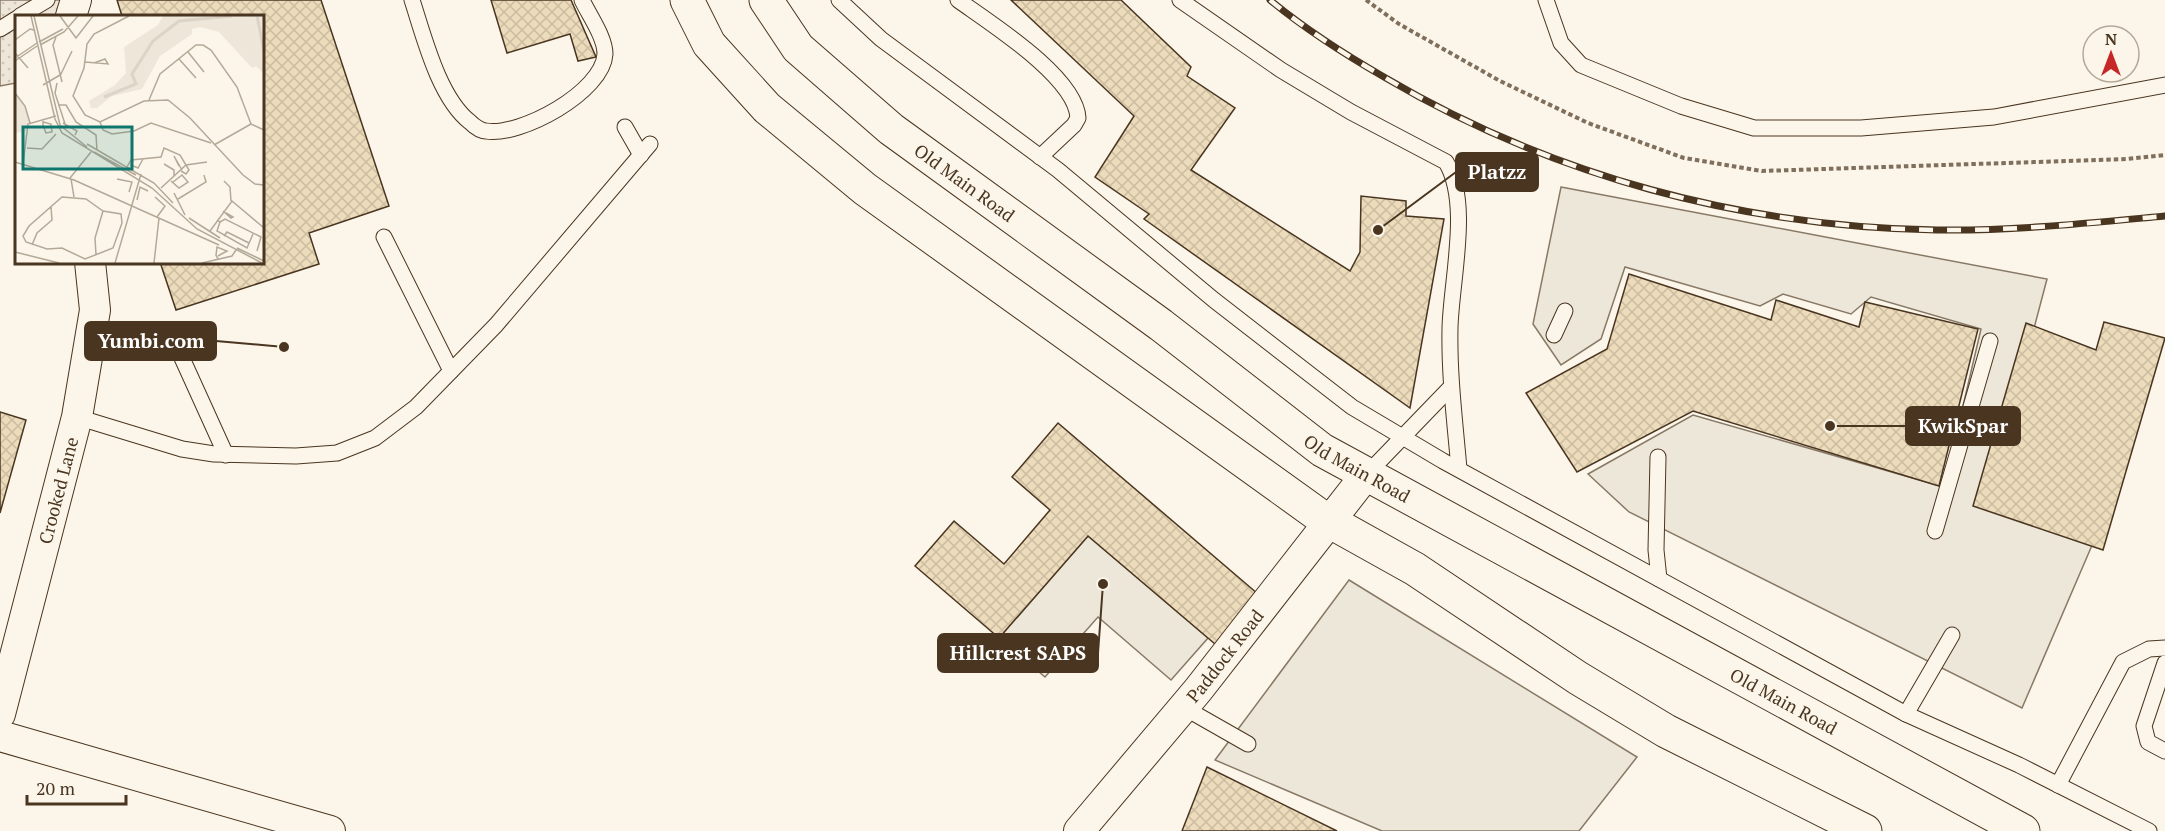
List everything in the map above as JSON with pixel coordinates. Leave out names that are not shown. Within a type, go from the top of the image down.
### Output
[{"type":"main road","points":[[687,0],[709,44],[767,108],[865,189],[1331,522],[1415,569],[1568,671],[1666,731],[1865,831]]},
{"type":"main road","name":"Old Main Road","points":[[766,0],[798,48],[891,129],[1161,325],[1322,450],[1365,476],[2023,831]]},
{"type":"street","points":[[71,15],[76,0]]},
{"type":"street","name":"Crooked Lane","points":[[0,714],[76,417],[95,310],[90,264]]},
{"type":"street","name":"Paddock Road","points":[[1079,831],[1183,707],[1365,476]]},
{"type":"street","points":[[0,736],[330,831]]},
{"type":"lane","points":[[412,0],[427,45],[448,95],[460,113],[485,131],[508,130],[551,113],[584,91],[597,75],[603,64],[605,52],[582,0]]},
{"type":"lane","points":[[839,0],[881,39],[1040,157],[1214,300],[1352,406],[1459,469],[1906,714],[2058,785],[2149,831]]},
{"type":"lane","points":[[958,0],[1016,41],[1065,86],[1073,98],[1078,118],[1074,125],[1040,157]]},
{"type":"lane","points":[[1180,0],[1272,63],[1351,112],[1446,162],[1453,177],[1457,211],[1450,326],[1450,388],[1456,414],[1459,469]]},
{"type":"lane","points":[[1546,0],[1547,11],[1561,43],[1581,65],[1681,106],[1754,128],[1861,128],[1994,117],[2165,85]]},
{"type":"lane","points":[[0,29],[15,19]]},
{"type":"lane","points":[[76,417],[182,449],[226,455],[296,456],[337,453],[375,438],[416,406],[511,308],[645,149],[625,127]]},
{"type":"lane","points":[[384,237],[451,371]]},
{"type":"lane","points":[[1554,335],[1565,311]]},
{"type":"lane","points":[[1935,531],[1990,341]]},
{"type":"lane","points":[[182,358],[226,455]]},
{"type":"lane","points":[[1365,476],[1450,388]]},
{"type":"lane","points":[[1658,457],[1656,550],[1659,579]]},
{"type":"lane","points":[[1906,714],[1952,635]]},
{"type":"lane","points":[[2058,785],[2123,662],[2149,649],[2165,648]]},
{"type":"lane","points":[[2165,663],[2144,726],[2148,742],[2165,751]]},
{"type":"lane","points":[[1183,707],[1248,744]]},
{"type":"shaded area","points":[[0,0],[76,0],[71,15],[15,15],[15,83],[0,86]]},
{"type":"shaded area","points":[[1561,187],[2047,279],[1989,499],[2093,543],[2022,708],[1629,512],[1588,474],[1693,415],[1944,487],[1981,329],[1871,297],[1851,314],[1783,294],[1760,306],[1625,267],[1601,339],[1561,365],[1533,324]]},
{"type":"shaded area","points":[[1088,536],[1208,638],[1171,680],[1098,617],[1045,677],[999,638]]},
{"type":"shaded area","points":[[1349,580],[1637,757],[1579,831],[1382,831],[1215,760]]},
{"type":"building","points":[[117,0],[321,0],[389,206],[309,233],[319,264],[176,310],[161,264],[264,264],[264,15],[122,15]]},
{"type":"building","points":[[491,0],[571,0],[596,57],[578,61],[570,34],[507,53]]},
{"type":"building","points":[[1011,0],[1121,0],[1191,67],[1187,76],[1235,108],[1191,170],[1350,271],[1360,252],[1361,196],[1406,201],[1406,216],[1444,219],[1410,408],[1144,219],[1149,214],[1095,177],[1134,116]]},
{"type":"building","points":[[1629,274],[1771,320],[1776,300],[1859,327],[1865,302],[1978,329],[1939,486],[1693,411],[1577,472],[1526,393],[1607,349]]},
{"type":"building","points":[[2104,322],[2165,338],[2103,550],[1973,506],[2026,323],[2096,350]]},
{"type":"building","points":[[0,412],[26,420],[0,513]]},
{"type":"building","points":[[1058,423],[1258,594],[1215,644],[1088,536],[999,638],[915,566],[954,521],[1004,564],[1050,510],[1012,477]]},
{"type":"building","points":[[1207,767],[1337,831],[1182,831]]},
{"type":"railway","points":[[1270,0],[1340,50],[1448,112],[1514,142],[1581,168],[1650,190],[1792,219],[1864,227],[1937,230],[1994,229],[2165,216]]},
{"type":"place","name":"Platzz","points":[[1378,230]]},
{"type":"place","name":"Yumbi.com","points":[[284,347]]},
{"type":"place","name":"KwikSpar","points":[[1830,426]]},
{"type":"place","name":"Hillcrest SAPS","points":[[1103,584]]}]
